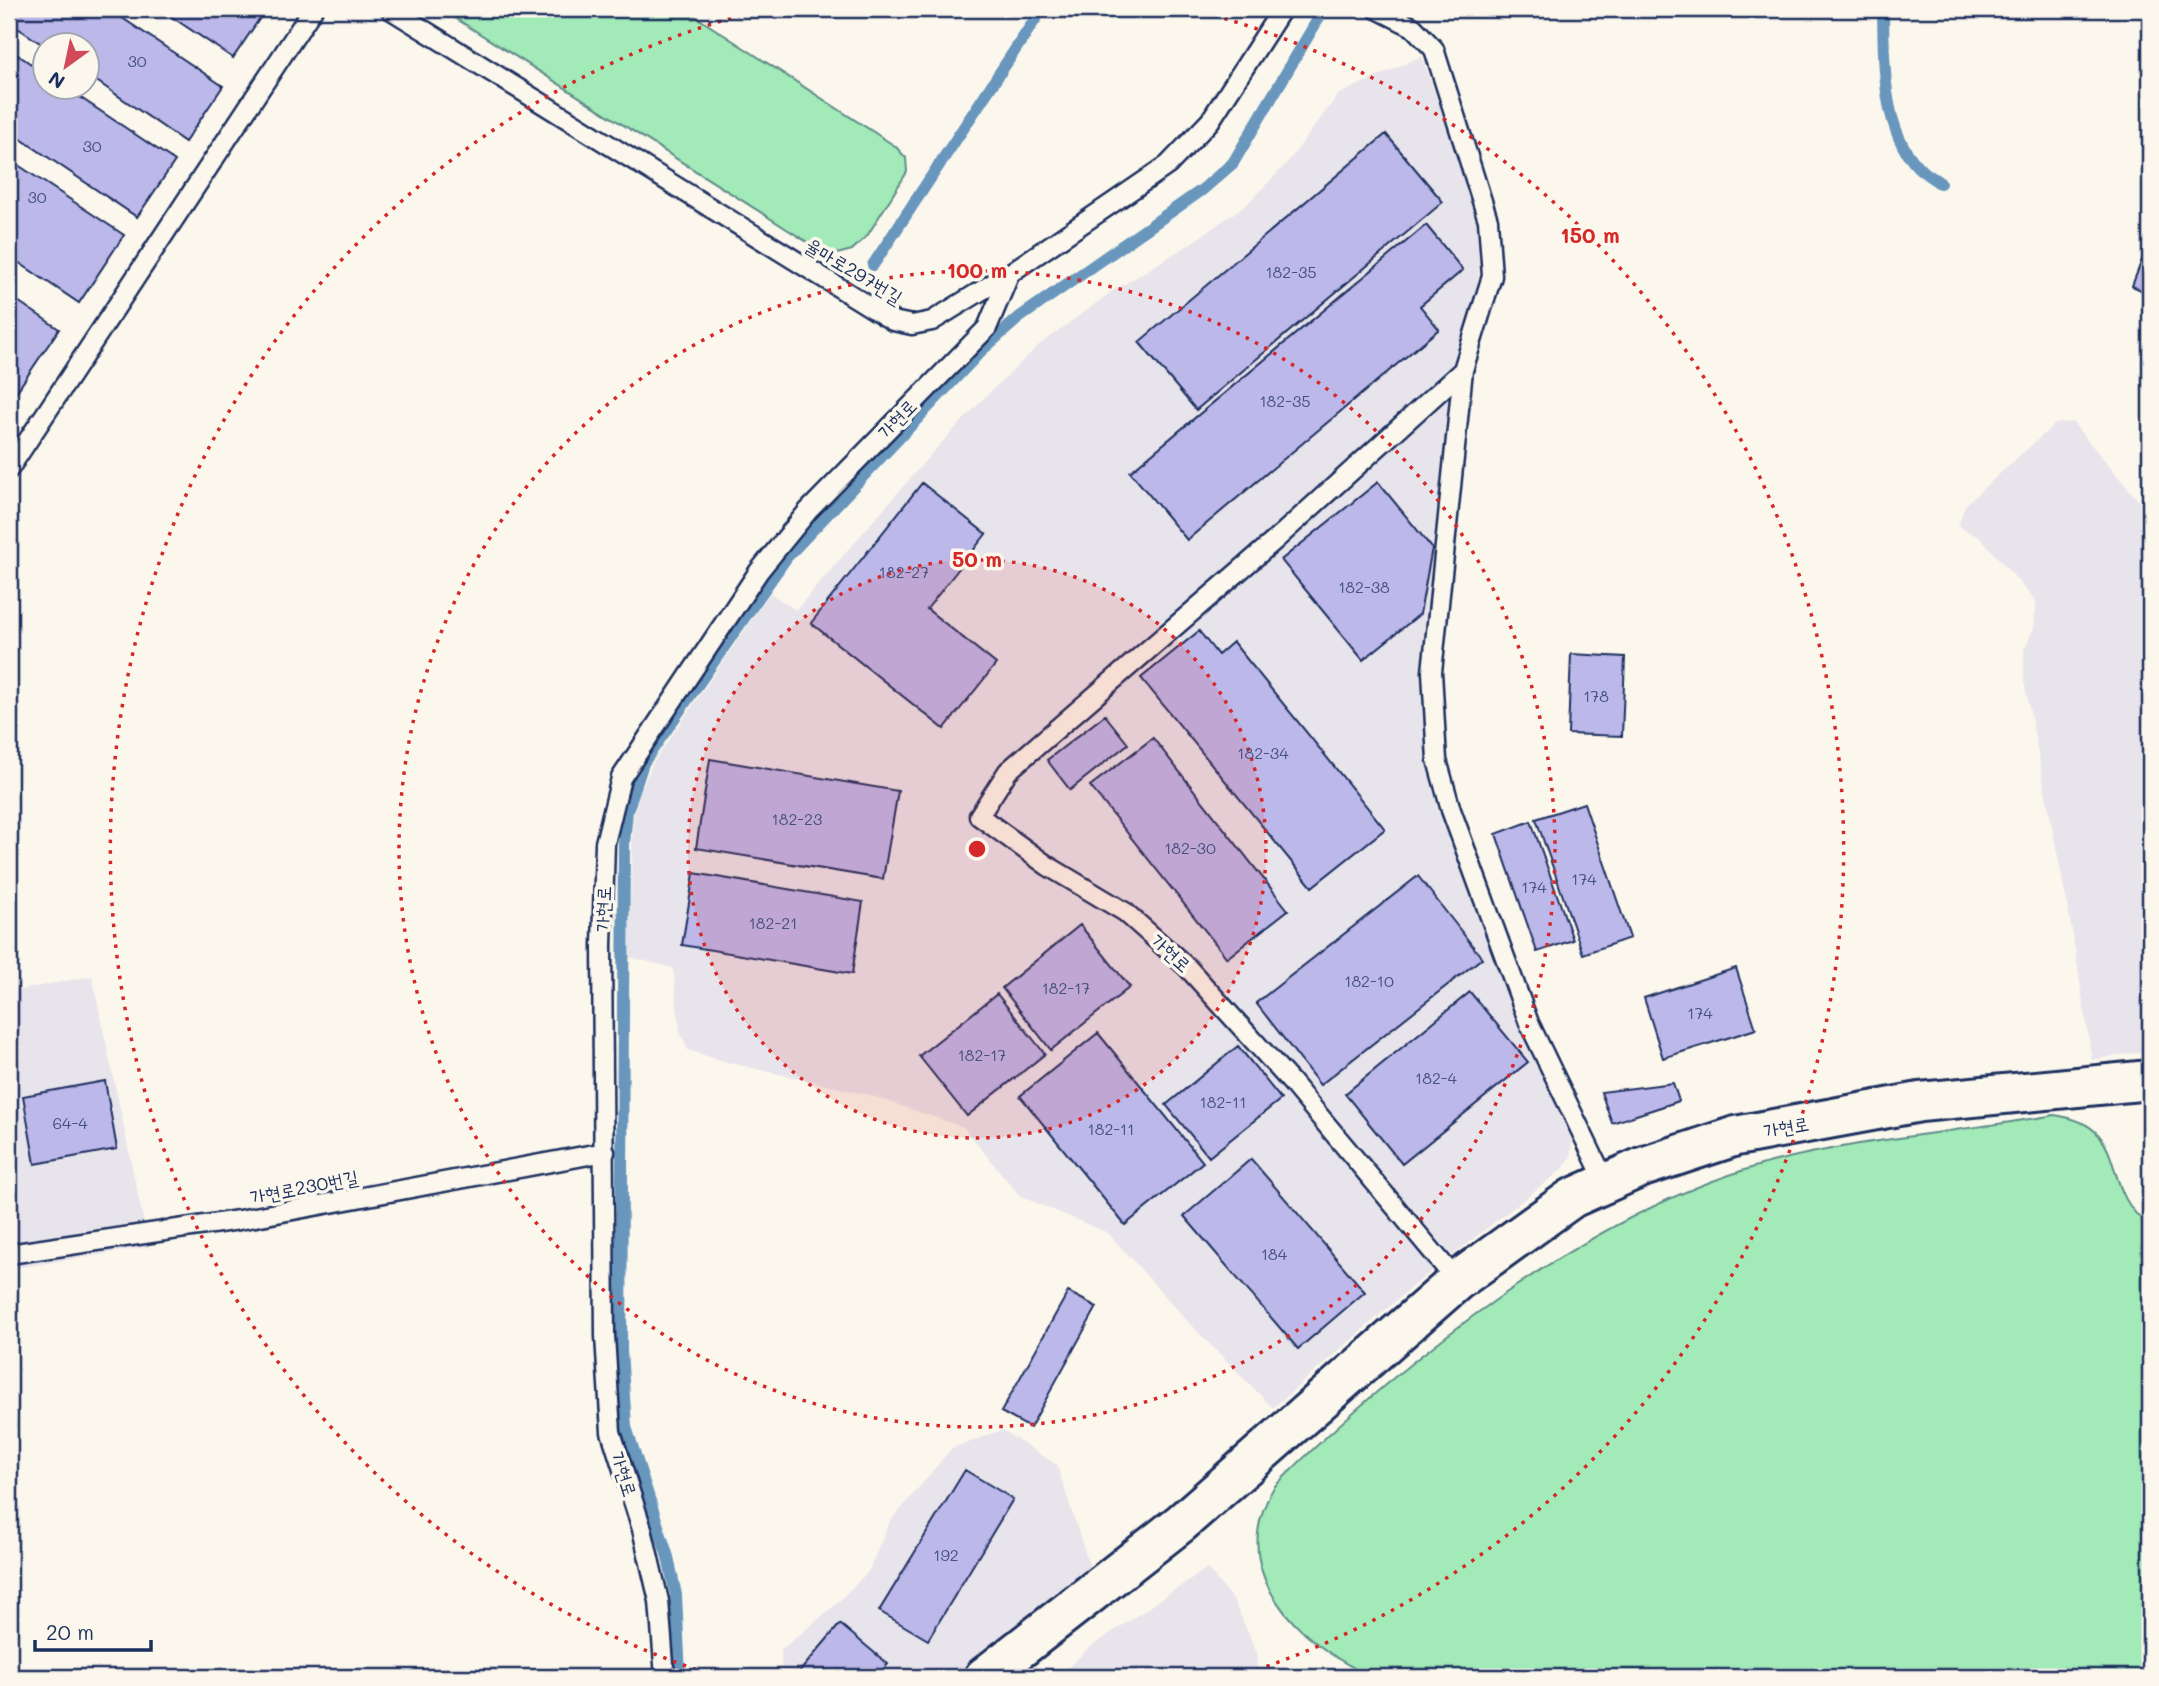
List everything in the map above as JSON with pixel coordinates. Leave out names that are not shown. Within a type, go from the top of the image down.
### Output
[{"type":"street","name":"가현로","points":[[984,1677],[1181,1523],[1457,1281],[1572,1198],[1642,1167],[1736,1136],[1920,1102],[2150,1080]]},
{"type":"lane","points":[[9,469],[313,9]]},
{"type":"lane","name":"율마로297번길","points":[[390,9],[893,321],[912,324],[932,321],[1010,273],[1168,165],[1190,145],[1210,121],[1282,9]]},
{"type":"lane","points":[[1377,9],[1413,27],[1434,49],[1488,220],[1492,276],[1463,370],[1432,672],[1437,760],[1451,810],[1529,1023],[1606,1182]]},
{"type":"lane","name":"가현로","points":[[664,1677],[659,1601],[642,1529],[611,1432],[605,1336],[602,945],[605,843],[621,778],[760,571],[808,512],[987,328],[1010,273]]},
{"type":"lane","name":"가현로","points":[[1457,1281],[1291,1082],[1187,967],[1125,912],[1048,866],[979,816],[1008,771],[1273,541],[1463,370]]},
{"type":"lane","name":"가현로230번길","points":[[9,1254],[239,1220],[605,1152]]},
{"type":"shaded area","points":[[1422,56],[1471,195],[1480,233],[1480,268],[1475,298],[1456,356],[1424,671],[1426,757],[1498,967],[1537,1063],[1567,1124],[1572,1140],[1571,1155],[1564,1168],[1414,1285],[1273,1408],[1192,1326],[1108,1233],[1020,1196],[963,1127],[866,1094],[722,1061],[688,1050],[680,1032],[673,968],[629,957],[633,820],[639,794],[653,763],[770,593],[796,610],[934,451],[1038,346],[1110,293],[1187,246],[1247,204],[1287,163],[1339,94]]},
{"type":"shaded area","points":[[2072,422],[2144,507],[2150,508],[2150,1050],[2092,1060],[2072,930],[2024,681],[2024,650],[2034,628],[2036,602],[1981,538],[1958,526],[1965,505],[2055,424]]},
{"type":"shaded area","points":[[92,976],[149,1247],[9,1269],[9,992]]},
{"type":"shaded area","points":[[1002,1430],[1057,1465],[1090,1568],[953,1677],[782,1677],[781,1650],[834,1606],[868,1572],[889,1523],[952,1448]]},
{"type":"shaded area","points":[[1207,1568],[1234,1601],[1257,1653],[1257,1677],[1058,1677],[1089,1648]]},
{"type":"green space","points":[[441,9],[684,9],[895,146],[906,158],[907,172],[867,236],[852,250],[837,254],[812,245]]},
{"type":"green space","points":[[2054,1115],[2079,1121],[2095,1131],[2112,1160],[2123,1194],[2134,1211],[2150,1226],[2150,1677],[1372,1677],[1344,1663],[1318,1645],[1295,1624],[1276,1601],[1264,1576],[1258,1548],[1261,1518],[1274,1487],[1381,1388],[1441,1340],[1570,1251],[1637,1214],[1705,1184],[1772,1162],[1877,1141]]},
{"type":"building","points":[[9,9],[109,9],[223,86],[185,142],[102,85],[102,32],[32,32],[32,38],[9,22]]},
{"type":"building","points":[[160,9],[266,9],[233,58]]},
{"type":"building","points":[[9,49],[32,65],[32,102],[87,102],[175,161],[137,217],[9,131]]},
{"type":"building","points":[[1386,134],[1443,202],[1196,410],[1139,342]]},
{"type":"building","points":[[9,159],[124,235],[79,303],[9,256]]},
{"type":"building","points":[[1426,225],[1463,270],[1420,306],[1439,329],[1187,540],[1130,472]]},
{"type":"building","points":[[2150,239],[2150,294],[2132,286]]},
{"type":"building","points":[[9,295],[59,329],[15,394],[9,390]]},
{"type":"building","points":[[1378,482],[1432,548],[1420,614],[1363,660],[1281,560]]},
{"type":"building","points":[[922,483],[986,534],[927,609],[996,664],[944,729],[811,623]]},
{"type":"building","points":[[1199,631],[1218,655],[1233,642],[1385,829],[1312,887],[1141,678]]},
{"type":"building","points":[[1571,654],[1625,657],[1622,736],[1568,734]]},
{"type":"building","points":[[1105,715],[1128,744],[1070,790],[1047,760]]},
{"type":"building","points":[[1153,738],[1288,910],[1227,958],[1090,786]]},
{"type":"building","points":[[710,759],[898,791],[883,879],[696,848]]},
{"type":"building","points":[[1584,803],[1630,938],[1583,954],[1536,819]]},
{"type":"building","points":[[1531,821],[1573,940],[1537,952],[1496,834]]},
{"type":"building","points":[[694,873],[863,902],[852,974],[682,945]]},
{"type":"building","points":[[1418,876],[1482,958],[1320,1085],[1256,1003]]},
{"type":"building","points":[[1080,925],[1130,987],[1051,1050],[1002,988]]},
{"type":"building","points":[[1736,968],[1756,1029],[1663,1058],[1644,998]]},
{"type":"building","points":[[1470,992],[1528,1062],[1402,1164],[1345,1094]]},
{"type":"building","points":[[997,994],[1045,1054],[967,1116],[919,1056]]},
{"type":"building","points":[[1098,1033],[1203,1162],[1125,1225],[1020,1096]]},
{"type":"building","points":[[1238,1046],[1281,1099],[1209,1157],[1166,1105]]},
{"type":"building","points":[[105,1081],[117,1149],[35,1164],[23,1096]]},
{"type":"building","points":[[1673,1083],[1679,1101],[1612,1123],[1601,1092]]},
{"type":"building","points":[[1251,1159],[1365,1292],[1298,1349],[1184,1216]]},
{"type":"building","points":[[1068,1292],[1097,1307],[1030,1428],[1001,1412]]},
{"type":"building","points":[[965,1470],[1013,1499],[928,1640],[879,1611]]},
{"type":"building","points":[[840,1624],[888,1664],[877,1677],[795,1677]]},
{"type":"waterway","points":[[873,265],[1042,9]]},
{"type":"waterway","points":[[680,1677],[676,1595],[668,1557],[626,1427],[621,1350],[624,844],[627,811],[643,763],[786,558],[982,350],[1020,317],[1202,190],[1233,163],[1324,9]]},
{"type":"waterway","points":[[1883,9],[1887,92],[1897,133],[1918,167],[1940,183]]}]
